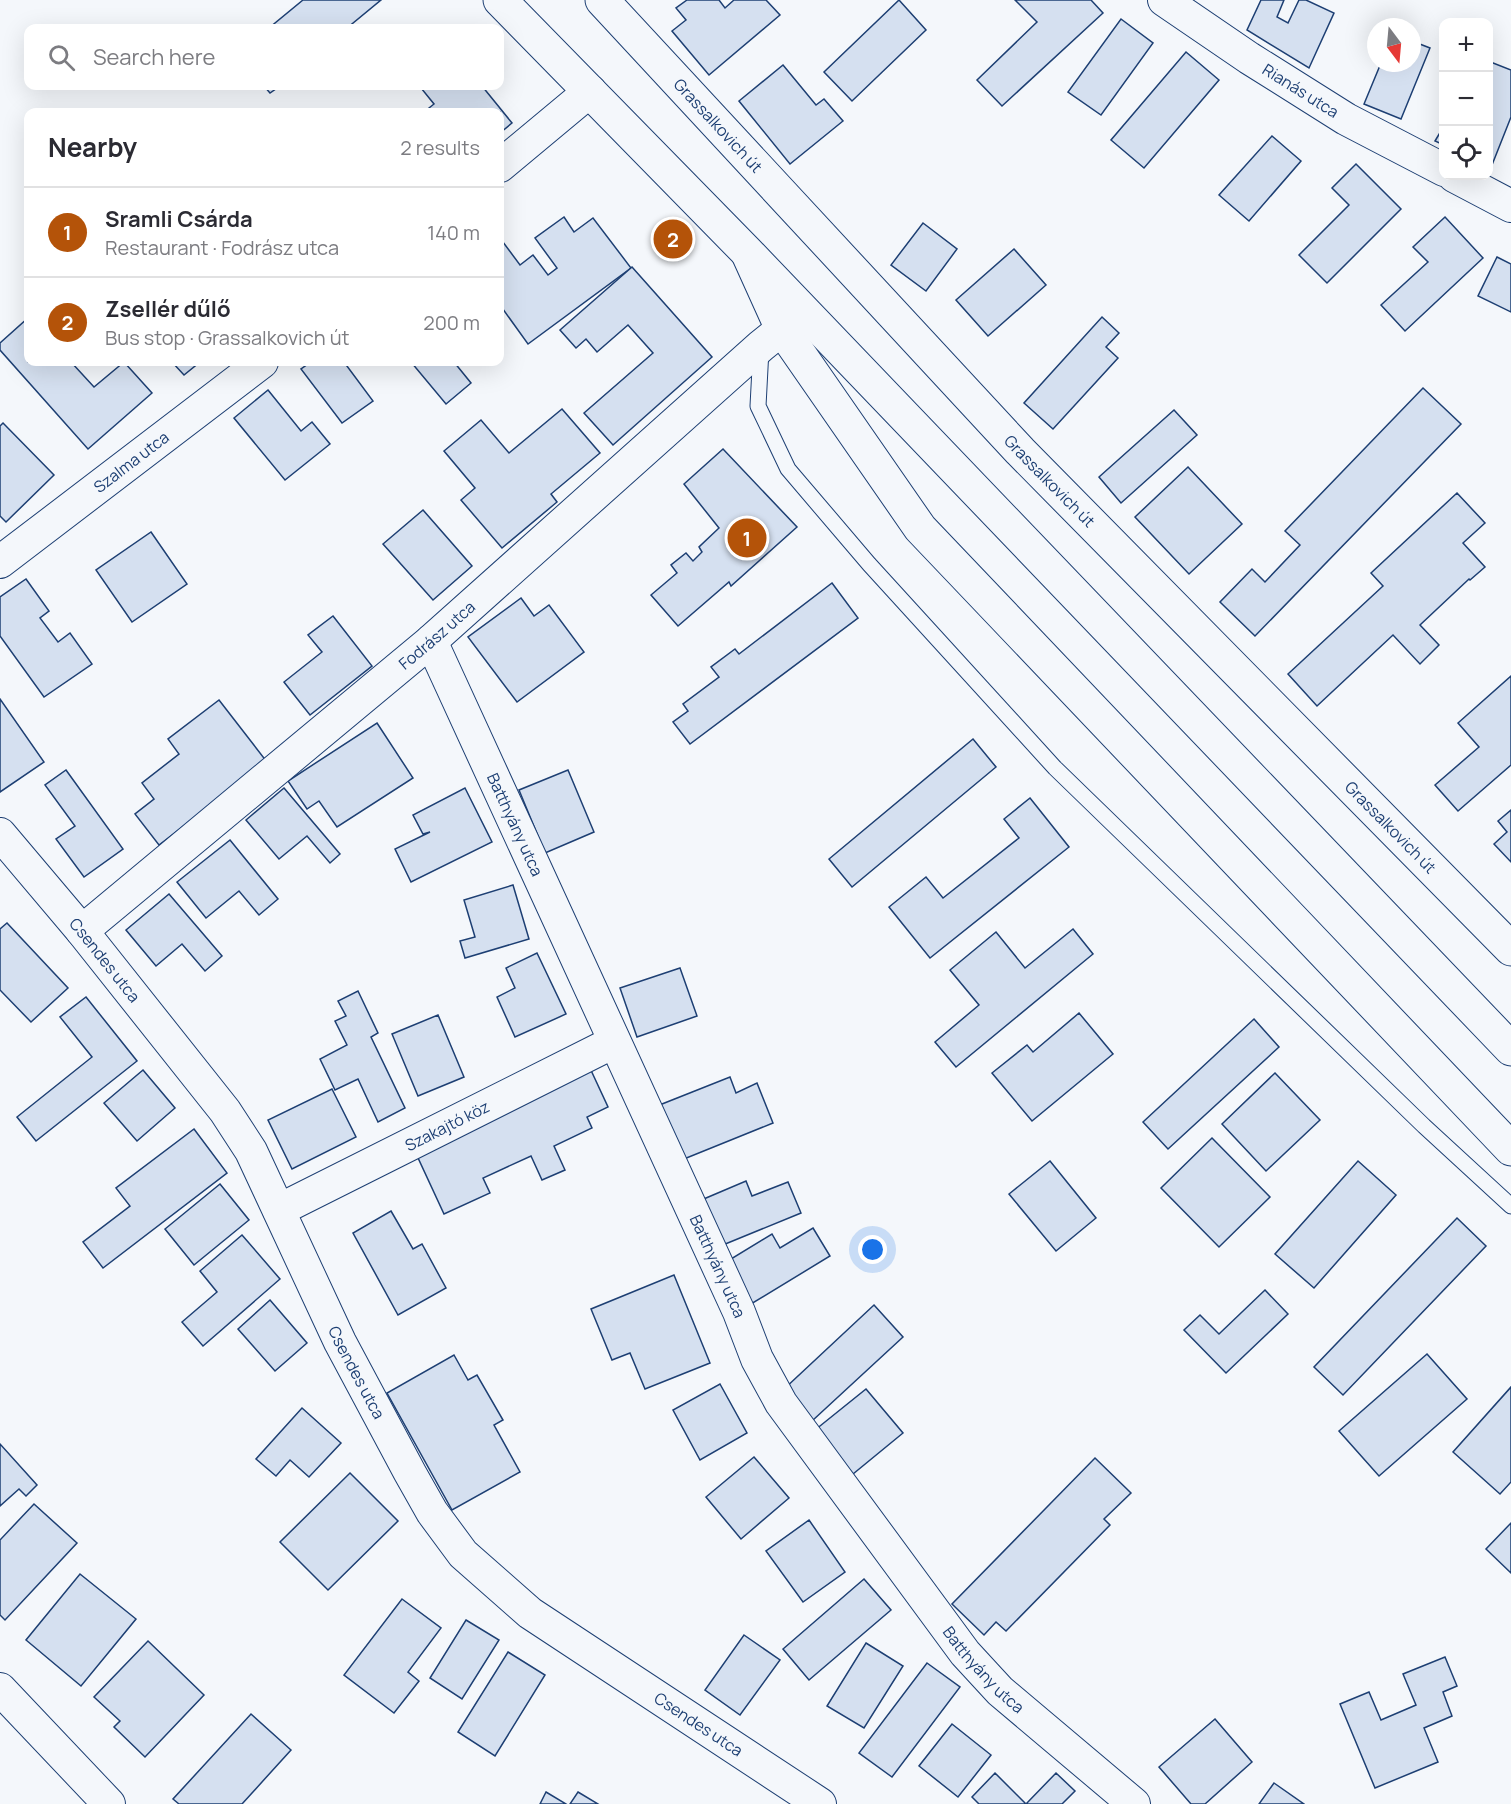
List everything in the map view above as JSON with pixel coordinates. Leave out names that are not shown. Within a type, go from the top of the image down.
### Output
[{"type":"street","points":[[500,0],[747,252],[1511,1049]]},
{"type":"street","name":"Grassalkovich út","points":[[602,0],[1020,451],[1511,949]]},
{"type":"street","name":"Rianás utca","points":[[1164,0],[1249,58],[1346,119],[1439,168]]},
{"type":"street","points":[[504,163],[590,91]]},
{"type":"street","points":[[1462,180],[1511,206]]},
{"type":"street","points":[[747,252],[772,338],[920,528],[1511,1149]]},
{"type":"street","name":"Fodrász utca","points":[[82,931],[431,641],[772,338]]},
{"type":"street","name":"Szalma utca","points":[[0,562],[257,366]]},
{"type":"street","name":"Batthyány utca","points":[[431,641],[739,1312],[757,1359],[781,1403],[965,1653],[1000,1691],[1132,1804]]},
{"type":"street","name":"Csendes utca","points":[[0,834],[82,931],[225,1111],[251,1151],[340,1342],[432,1512],[463,1554],[530,1613],[820,1804]]},
{"type":"street","name":"Szakajtó köz","points":[[279,1210],[614,1042]]},
{"type":"street","points":[[0,1689],[109,1804]]},
{"type":"lane","points":[[772,338],[758,406],[788,470],[869,564],[1055,768],[1424,1126],[1511,1206]]},
{"type":"building","points":[[303,0],[381,0],[352,24],[274,24]]},
{"type":"building","points":[[687,0],[719,0],[725,8],[734,0],[766,0],[780,15],[709,75],[672,31],[686,20],[676,8]]},
{"type":"building","points":[[899,0],[926,30],[852,101],[824,72]]},
{"type":"building","points":[[1015,0],[1091,0],[1103,13],[1002,106],[977,80],[1037,22]]},
{"type":"building","points":[[1261,0],[1284,0],[1277,17],[1288,23],[1299,0],[1306,0],[1334,13],[1309,68],[1247,30]]},
{"type":"building","points":[[1121,19],[1153,43],[1101,115],[1068,92]]},
{"type":"building","points":[[1421,44],[1430,48],[1421,70]]},
{"type":"building","points":[[1186,52],[1219,80],[1144,168],[1111,140]]},
{"type":"building","points":[[1493,63],[1511,70],[1511,117],[1493,162]]},
{"type":"building","points":[[783,65],[816,105],[824,99],[843,121],[790,164],[739,101]]},
{"type":"building","points":[[1377,72],[1420,72],[1401,119],[1364,104]]},
{"type":"building","points":[[423,90],[485,90],[500,108],[429,108],[434,104]]},
{"type":"building","points":[[504,113],[512,123],[504,130]]},
{"type":"building","points":[[1272,136],[1301,161],[1249,221],[1219,195]]},
{"type":"building","points":[[1356,164],[1401,209],[1327,283],[1299,255],[1349,205],[1332,188]]},
{"type":"building","points":[[564,217],[574,232],[593,218],[631,268],[528,344],[504,311],[504,243],[520,265],[533,255],[548,275],[557,268],[535,238]]},
{"type":"building","points":[[1445,217],[1483,258],[1405,331],[1381,305],[1428,262],[1413,247]]},
{"type":"building","points":[[923,223],[957,249],[926,291],[891,265]]},
{"type":"building","points":[[1014,249],[1046,285],[988,336],[956,300]]},
{"type":"building","points":[[1497,257],[1511,264],[1511,312],[1478,296]]},
{"type":"building","points":[[632,267],[712,357],[613,445],[584,413],[653,353],[628,325],[597,352],[586,339],[576,348],[560,330]]},
{"type":"building","points":[[1102,317],[1119,333],[1106,347],[1118,358],[1053,429],[1024,403]]},
{"type":"building","points":[[24,322],[24,366],[75,366],[94,387],[119,366],[128,366],[152,393],[88,449],[0,350],[0,343]]},
{"type":"building","points":[[176,366],[195,366],[184,375]]},
{"type":"building","points":[[305,366],[347,366],[373,401],[342,423],[301,369]]},
{"type":"building","points":[[414,366],[457,366],[471,383],[446,404]]},
{"type":"building","points":[[1423,388],[1461,424],[1255,636],[1220,602],[1252,569],[1265,582],[1300,545],[1285,531]]},
{"type":"building","points":[[268,390],[301,431],[312,422],[330,444],[285,480],[234,418]]},
{"type":"building","points":[[562,409],[600,453],[551,494],[557,502],[502,548],[461,500],[475,488],[444,451],[481,420],[509,453]]},
{"type":"building","points":[[1174,410],[1197,435],[1121,503],[1099,477]]},
{"type":"building","points":[[3,423],[54,475],[6,522],[0,516],[0,426]]},
{"type":"building","points":[[723,449],[797,527],[731,586],[729,582],[678,626],[651,595],[677,573],[671,565],[686,553],[693,561],[702,552],[699,547],[719,528],[684,484]]},
{"type":"building","points":[[1188,467],[1242,524],[1189,574],[1135,517]]},
{"type":"building","points":[[1457,493],[1485,523],[1463,543],[1485,567],[1420,625],[1439,645],[1420,664],[1393,635],[1317,706],[1288,674],[1383,586],[1371,573]]},
{"type":"building","points":[[423,510],[472,566],[433,600],[383,544]]},
{"type":"building","points":[[151,532],[187,584],[132,622],[96,570]]},
{"type":"building","points":[[26,579],[49,611],[40,618],[58,642],[70,633],[92,664],[44,697],[0,636],[0,597]]},
{"type":"building","points":[[832,583],[858,618],[690,744],[673,722],[688,711],[683,704],[719,677],[711,667],[735,649],[739,654]]},
{"type":"building","points":[[521,598],[534,616],[549,605],[584,652],[517,702],[468,637]]},
{"type":"building","points":[[333,616],[372,666],[310,715],[284,682],[322,652],[308,635]]},
{"type":"building","points":[[1511,676],[1511,765],[1458,811],[1435,785],[1479,747],[1458,723]]},
{"type":"building","points":[[0,699],[44,762],[0,792]]},
{"type":"building","points":[[219,700],[267,762],[159,845],[135,814],[154,799],[142,783],[179,754],[168,739]]},
{"type":"building","points":[[377,723],[413,778],[337,827],[319,801],[307,809],[288,781]]},
{"type":"building","points":[[973,739],[996,767],[852,887],[829,859]]},
{"type":"building","points":[[66,770],[123,849],[84,877],[56,839],[75,826],[45,785]]},
{"type":"building","points":[[568,770],[594,832],[545,853],[519,790]]},
{"type":"building","points":[[284,788],[340,854],[330,863],[307,836],[279,859],[246,820]]},
{"type":"building","points":[[465,788],[492,842],[411,882],[395,849],[430,832],[423,834],[413,815]]},
{"type":"building","points":[[1030,798],[1069,847],[930,958],[889,907],[926,877],[943,898],[1019,838],[1004,819]]},
{"type":"building","points":[[1511,810],[1511,862],[1494,844],[1507,832],[1498,821]]},
{"type":"building","points":[[230,840],[278,899],[259,915],[239,891],[206,918],[177,882]]},
{"type":"building","points":[[513,885],[529,939],[465,958],[460,941],[475,937],[464,900]]},
{"type":"building","points":[[169,894],[222,956],[205,971],[182,944],[156,966],[126,930]]},
{"type":"building","points":[[7,923],[68,988],[31,1022],[0,990],[0,929]]},
{"type":"building","points":[[1073,929],[1093,954],[956,1067],[935,1042],[979,1005],[950,970],[996,932],[1025,968]]},
{"type":"building","points":[[537,953],[566,1014],[515,1037],[497,997],[515,988],[506,968]]},
{"type":"building","points":[[680,968],[697,1016],[637,1037],[620,988]]},
{"type":"building","points":[[358,991],[378,1033],[371,1037],[405,1108],[378,1122],[358,1079],[335,1090],[320,1059],[347,1045],[335,1021],[346,1016],[338,1001]]},
{"type":"building","points":[[86,997],[137,1061],[36,1141],[17,1117],[92,1057],[60,1017]]},
{"type":"building","points":[[1079,1013],[1113,1054],[1032,1121],[992,1073],[1027,1045],[1033,1052]]},
{"type":"building","points":[[438,1015],[464,1077],[418,1096],[392,1034]]},
{"type":"building","points":[[1254,1019],[1279,1047],[1168,1149],[1143,1122]]},
{"type":"building","points":[[589,1066],[608,1107],[587,1117],[592,1128],[554,1146],[565,1170],[542,1180],[531,1156],[483,1178],[490,1193],[444,1214],[413,1147]]},
{"type":"building","points":[[143,1070],[175,1108],[137,1141],[104,1103]]},
{"type":"building","points":[[1275,1073],[1320,1120],[1266,1171],[1222,1124]]},
{"type":"building","points":[[730,1077],[736,1093],[757,1083],[773,1123],[679,1161],[657,1106]]},
{"type":"building","points":[[332,1089],[356,1137],[292,1169],[268,1120]]},
{"type":"building","points":[[194,1129],[227,1173],[103,1268],[83,1242],[130,1206],[116,1188]]},
{"type":"building","points":[[1212,1138],[1270,1197],[1219,1247],[1161,1188]]},
{"type":"building","points":[[1050,1161],[1096,1218],[1056,1251],[1009,1194]]},
{"type":"building","points":[[1358,1161],[1396,1195],[1314,1288],[1275,1254]]},
{"type":"building","points":[[746,1181],[752,1196],[788,1182],[801,1213],[718,1247],[699,1201]]},
{"type":"building","points":[[220,1184],[249,1220],[194,1265],[165,1229]]},
{"type":"building","points":[[391,1211],[413,1249],[422,1244],[446,1288],[398,1315],[353,1233]]},
{"type":"building","points":[[1457,1218],[1486,1246],[1343,1395],[1314,1367]]},
{"type":"building","points":[[813,1228],[830,1256],[751,1304],[726,1262],[772,1234],[780,1248]]},
{"type":"building","points":[[242,1235],[280,1279],[203,1346],[182,1322],[217,1292],[200,1271]]},
{"type":"building","points":[[674,1275],[710,1363],[645,1389],[630,1353],[612,1360],[591,1309]]},
{"type":"building","points":[[1265,1290],[1288,1314],[1226,1373],[1184,1330],[1200,1315],[1219,1334]]},
{"type":"building","points":[[270,1300],[307,1343],[275,1371],[238,1329]]},
{"type":"building","points":[[874,1305],[903,1337],[812,1421],[783,1390]]},
{"type":"building","points":[[1427,1354],[1467,1399],[1379,1476],[1339,1431]]},
{"type":"building","points":[[454,1355],[468,1380],[477,1375],[503,1420],[494,1425],[520,1472],[452,1510],[387,1393]]},
{"type":"building","points":[[720,1384],[747,1433],[700,1460],[673,1410]]},
{"type":"building","points":[[1511,1387],[1511,1482],[1500,1494],[1453,1452]]},
{"type":"building","points":[[866,1389],[903,1433],[853,1474],[815,1430]]},
{"type":"building","points":[[302,1408],[341,1443],[309,1477],[290,1460],[276,1476],[256,1459]]},
{"type":"building","points":[[0,1444],[37,1485],[26,1496],[19,1489],[0,1506]]},
{"type":"building","points":[[754,1457],[789,1498],[741,1539],[706,1497]]},
{"type":"building","points":[[1095,1458],[1131,1493],[1104,1519],[1110,1525],[1006,1631],[996,1622],[984,1635],[952,1604]]},
{"type":"building","points":[[350,1473],[398,1521],[328,1590],[280,1542]]},
{"type":"building","points":[[34,1504],[77,1543],[5,1620],[0,1615],[0,1540]]},
{"type":"building","points":[[809,1520],[845,1572],[803,1602],[766,1551]]},
{"type":"building","points":[[1511,1523],[1511,1573],[1486,1549]]},
{"type":"building","points":[[80,1574],[136,1619],[81,1686],[26,1640]]},
{"type":"building","points":[[864,1579],[891,1610],[809,1680],[783,1649]]},
{"type":"building","points":[[402,1599],[441,1628],[408,1672],[419,1681],[394,1713],[344,1675]]},
{"type":"building","points":[[466,1620],[499,1640],[462,1699],[430,1678]]},
{"type":"building","points":[[744,1635],[780,1660],[740,1715],[705,1690]]},
{"type":"building","points":[[148,1641],[204,1695],[145,1757],[114,1727],[120,1721],[94,1697]]},
{"type":"building","points":[[866,1643],[903,1666],[864,1728],[827,1706]]},
{"type":"building","points":[[508,1652],[545,1675],[495,1756],[458,1732]]},
{"type":"building","points":[[1445,1657],[1457,1686],[1443,1692],[1452,1716],[1424,1728],[1438,1762],[1375,1788],[1340,1704],[1369,1692],[1381,1720],[1416,1705],[1403,1674]]},
{"type":"building","points":[[927,1663],[960,1687],[892,1777],[859,1753]]},
{"type":"building","points":[[251,1714],[291,1750],[242,1804],[179,1804],[173,1799]]},
{"type":"building","points":[[1215,1719],[1252,1762],[1205,1804],[1191,1804],[1159,1767]]},
{"type":"building","points":[[952,1724],[991,1755],[958,1797],[919,1766]]},
{"type":"building","points":[[995,1773],[1026,1804],[979,1804],[972,1797]]},
{"type":"building","points":[[1056,1773],[1075,1791],[1062,1804],[1026,1804]]},
{"type":"building","points":[[1274,1783],[1304,1804],[1259,1804]]},
{"type":"building","points":[[546,1792],[566,1804],[540,1804]]},
{"type":"building","points":[[578,1792],[598,1804],[570,1804]]},
{"type":"place","name":"Zsellér dűlő","points":[[673,239]]},
{"type":"place","name":"Sramli Csárda","points":[[747,538]]}]
